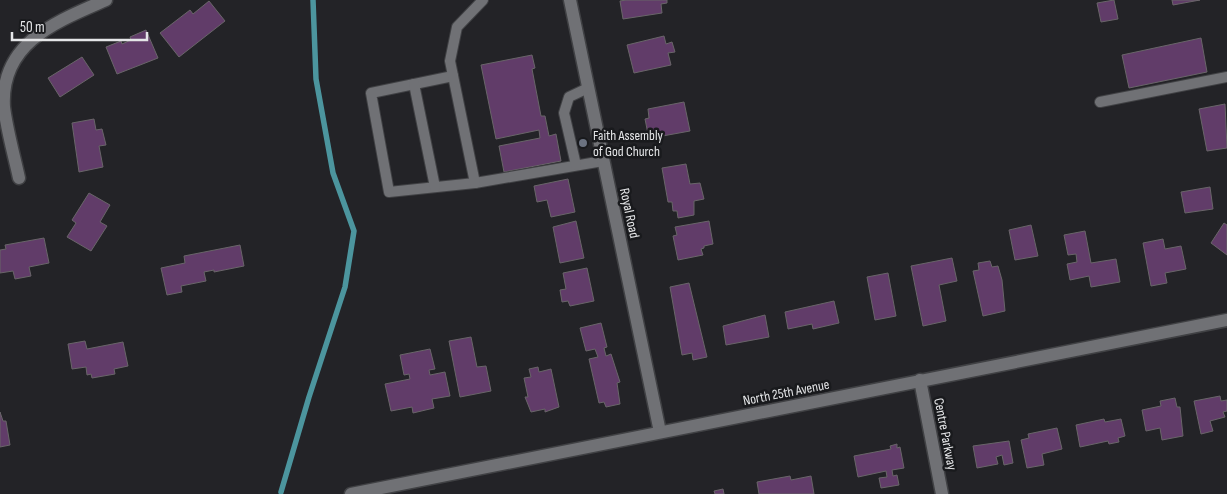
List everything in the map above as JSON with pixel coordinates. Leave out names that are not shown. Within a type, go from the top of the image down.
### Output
[{"type":"street","points":[[19,178],[4,106],[4,80],[9,63],[19,48],[32,36],[106,0]]},
{"type":"street","name":"Royal Road","points":[[570,0],[660,432]]},
{"type":"street","name":"North 25th Avenue","points":[[351,494],[1227,320]]},
{"type":"street","name":"Centre Parkway","points":[[920,380],[942,494]]},
{"type":"lane","points":[[475,183],[450,61],[457,27],[482,0]]},
{"type":"lane","points":[[453,76],[371,93],[390,192],[475,183],[603,161]]},
{"type":"lane","points":[[1100,102],[1227,77]]},
{"type":"lane","points":[[414,84],[434,187]]},
{"type":"lane","points":[[576,165],[564,113],[569,97],[588,88]]},
{"type":"building","points":[[667,0],[667,3],[661,4],[662,13],[623,19],[620,1]]},
{"type":"building","points":[[1114,0],[1118,19],[1101,22],[1097,3]]},
{"type":"building","points":[[1172,0],[1200,0],[1173,5]]},
{"type":"building","points":[[209,1],[225,21],[179,57],[160,33],[190,10],[193,14]]},
{"type":"building","points":[[146,30],[158,58],[117,74],[106,47],[121,41],[122,44],[131,40],[130,37]]},
{"type":"building","points":[[664,36],[666,44],[672,42],[675,52],[668,53],[671,65],[634,73],[627,45]]},
{"type":"building","points":[[1201,38],[1207,72],[1129,88],[1122,55]]},
{"type":"building","points":[[532,55],[535,68],[532,69],[541,116],[545,116],[549,136],[556,134],[561,161],[504,172],[499,146],[540,138],[539,130],[496,139],[481,65]]},
{"type":"building","points":[[82,57],[94,75],[60,97],[48,78]]},
{"type":"building","points":[[684,102],[690,131],[657,137],[656,134],[648,134],[645,119],[649,118],[648,109]]},
{"type":"building","points":[[1225,104],[1227,148],[1207,151],[1199,109]]},
{"type":"building","points":[[94,119],[96,130],[102,129],[106,145],[99,146],[103,167],[79,172],[72,123]]},
{"type":"building","points":[[686,164],[690,184],[700,183],[704,199],[694,201],[694,215],[678,218],[677,211],[673,211],[672,202],[668,202],[662,168]]},
{"type":"building","points":[[568,179],[575,212],[551,217],[547,200],[537,202],[534,186]]},
{"type":"building","points":[[1210,187],[1213,209],[1185,213],[1181,192]]},
{"type":"building","points":[[89,193],[110,205],[100,222],[107,226],[91,251],[67,237],[76,223],[72,220]]},
{"type":"building","points":[[576,221],[584,258],[560,263],[553,227]]},
{"type":"building","points":[[709,221],[713,244],[704,246],[701,249],[703,255],[678,260],[673,236],[677,235],[675,227]]},
{"type":"building","points":[[1224,223],[1227,225],[1227,255],[1211,243]]},
{"type":"building","points":[[1031,225],[1038,256],[1015,260],[1009,230]]},
{"type":"building","points":[[1085,231],[1091,263],[1116,259],[1120,282],[1091,287],[1089,276],[1070,280],[1067,264],[1077,262],[1076,254],[1068,255],[1064,235]]},
{"type":"building","points":[[44,238],[49,263],[29,267],[31,276],[15,279],[13,271],[0,273],[0,250],[6,249],[5,245]]},
{"type":"building","points":[[1163,239],[1165,249],[1181,246],[1186,269],[1165,273],[1167,283],[1151,286],[1143,243]]},
{"type":"building","points":[[240,245],[244,266],[204,272],[206,281],[181,286],[182,292],[167,295],[161,268],[185,263],[184,256]]},
{"type":"building","points":[[952,258],[957,281],[939,285],[946,321],[923,326],[911,266]]},
{"type":"building","points":[[990,261],[992,267],[998,266],[1002,280],[1005,311],[983,316],[973,271],[979,270],[978,263]]},
{"type":"building","points":[[587,268],[594,301],[570,306],[568,301],[562,302],[560,290],[566,289],[563,273]]},
{"type":"building","points":[[888,273],[896,316],[875,320],[867,277]]},
{"type":"building","points":[[689,283],[707,357],[693,360],[692,353],[682,355],[670,287]]},
{"type":"building","points":[[834,301],[839,323],[813,329],[812,324],[788,329],[785,312]]},
{"type":"building","points":[[765,315],[769,337],[726,345],[723,326]]},
{"type":"building","points":[[601,323],[607,347],[604,348],[606,356],[611,354],[620,382],[617,383],[620,404],[606,407],[604,402],[599,403],[589,359],[598,357],[595,349],[586,351],[580,328]]},
{"type":"building","points":[[471,337],[477,367],[486,366],[491,391],[460,397],[449,341]]},
{"type":"building","points":[[85,341],[87,349],[123,342],[128,366],[114,369],[115,374],[92,378],[91,374],[87,375],[86,367],[72,369],[68,344]]},
{"type":"building","points":[[430,349],[435,369],[429,370],[430,375],[445,372],[450,396],[432,399],[434,408],[413,413],[412,407],[391,411],[385,384],[410,379],[409,374],[404,375],[400,355]]},
{"type":"building","points":[[538,367],[539,372],[551,369],[559,407],[545,412],[545,409],[531,412],[525,397],[528,397],[524,378],[531,377],[529,369]]},
{"type":"building","points":[[1220,396],[1221,401],[1227,400],[1227,411],[1223,412],[1225,417],[1210,421],[1213,431],[1201,434],[1194,401]]},
{"type":"building","points":[[1175,398],[1177,407],[1180,407],[1183,436],[1162,440],[1160,428],[1146,431],[1142,410],[1161,406],[1160,401]]},
{"type":"building","points":[[0,412],[3,421],[6,421],[10,445],[0,447]]},
{"type":"building","points":[[1104,419],[1105,422],[1121,419],[1125,436],[1118,438],[1119,442],[1109,444],[1108,441],[1080,447],[1076,425]]},
{"type":"building","points":[[1057,428],[1062,449],[1042,454],[1044,465],[1027,468],[1021,440],[1029,438],[1028,434]]},
{"type":"building","points":[[1009,441],[1013,463],[1004,465],[1002,455],[996,457],[998,464],[977,468],[973,446]]},
{"type":"building","points":[[897,444],[897,448],[900,447],[904,468],[892,470],[893,476],[897,475],[899,485],[881,488],[879,478],[887,477],[886,471],[858,477],[854,456],[891,449],[890,446]]},
{"type":"building","points":[[790,476],[791,480],[811,476],[814,494],[759,494],[757,482]]},
{"type":"building","points":[[723,489],[724,494],[715,494],[714,491]]},
{"type":"waterway","points":[[281,492],[309,397],[345,287],[354,231],[333,173],[316,79],[313,0]]},
{"type":"place","name":"Faith Assembly of God Church","points":[[583,143]]}]
